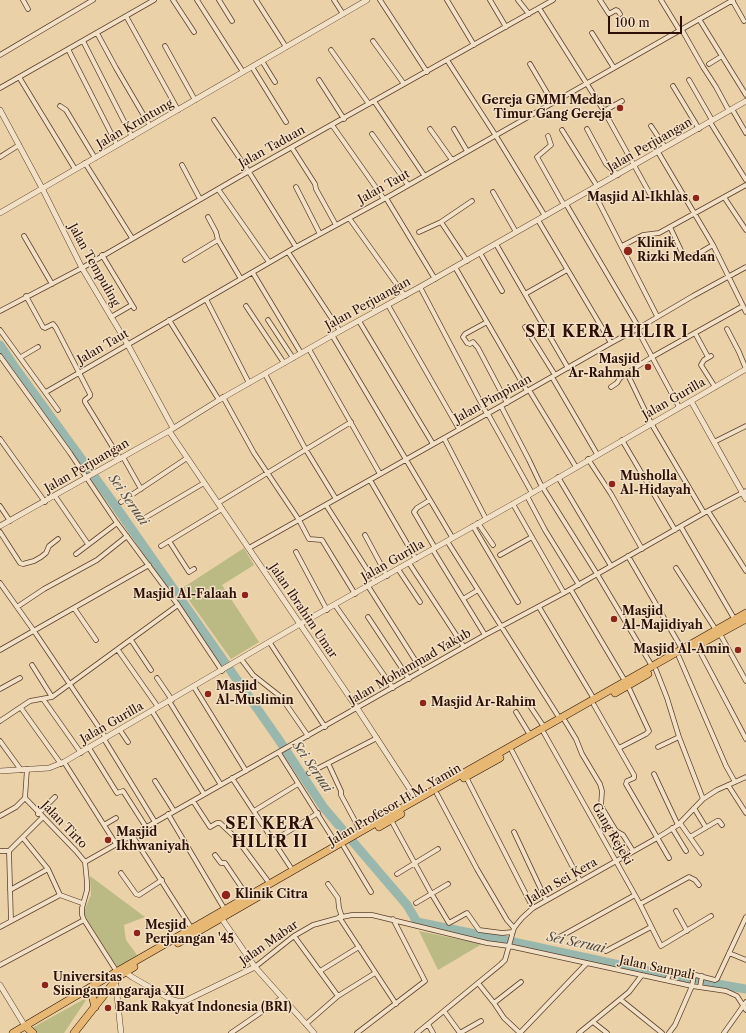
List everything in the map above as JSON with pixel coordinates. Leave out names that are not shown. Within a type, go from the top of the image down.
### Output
[{"type":"main road","name":"Jalan Profesor H.M. Yamin","points":[[654,668],[682,649],[718,632],[736,622],[746,614]]},
{"type":"main road","name":"Jalan Profesor H.M. Yamin","points":[[736,622],[746,619]]},
{"type":"main road","name":"Jalan Profesor H.M. Yamin","points":[[358,835],[391,820],[418,801],[437,794],[530,736],[563,720],[654,668],[679,656],[718,632]]},
{"type":"main road","name":"Jalan Profesor H.M. Yamin","points":[[118,974],[418,801],[512,751],[544,730]]},
{"type":"main road","name":"Jalan Profesor H.M. Yamin","points":[[74,1033],[95,1007],[118,974],[192,929],[223,914],[248,897],[344,844]]},
{"type":"main road","points":[[13,1033],[82,992],[118,974]]},
{"type":"main road","points":[[82,992],[92,995],[95,1007]]},
{"type":"main road","points":[[25,1026],[33,1033]]},
{"type":"street","points":[[23,0],[28,9]]},
{"type":"street","points":[[0,55],[93,0]]},
{"type":"street","points":[[0,88],[154,0]]},
{"type":"street","points":[[173,0],[194,32]]},
{"type":"street","points":[[197,0],[243,72]]},
{"type":"street","points":[[219,0],[232,21]]},
{"type":"street","points":[[256,0],[286,47]]},
{"type":"street","points":[[334,0],[344,14]]},
{"type":"street","name":"Jalan Kruntung","points":[[1,211],[117,146],[344,14],[359,2],[367,0]]},
{"type":"street","points":[[380,0],[427,72]]},
{"type":"street","points":[[447,0],[474,45]]},
{"type":"street","points":[[490,0],[506,27]]},
{"type":"street","points":[[518,0],[529,14]]},
{"type":"street","name":"Jalan Taduan","points":[[0,311],[26,296],[82,268],[200,199],[553,0]]},
{"type":"street","points":[[600,0],[609,14],[616,10],[620,14]]},
{"type":"street","points":[[661,0],[746,133]]},
{"type":"street","points":[[721,0],[724,5]]},
{"type":"street","points":[[732,0],[744,21]]},
{"type":"street","name":"Jalan Taut","points":[[46,392],[253,273],[269,262],[496,136],[732,0]]},
{"type":"street","points":[[539,8],[604,111],[650,194]]},
{"type":"street","points":[[126,16],[178,110]]},
{"type":"street","points":[[699,19],[746,95]]},
{"type":"street","points":[[97,33],[150,126]]},
{"type":"street","points":[[592,33],[614,68]]},
{"type":"street","points":[[83,41],[132,137]]},
{"type":"street","points":[[373,41],[404,84]]},
{"type":"street","points":[[165,46],[195,100]]},
{"type":"street","points":[[68,49],[117,146]]},
{"type":"street","points":[[331,50],[369,104]]},
{"type":"street","points":[[708,64],[722,56]]},
{"type":"street","points":[[447,60],[545,216]]},
{"type":"street","points":[[262,61],[275,82]]},
{"type":"street","points":[[530,64],[553,103]]},
{"type":"street","points":[[252,67],[286,122]]},
{"type":"street","points":[[19,77],[75,169]]},
{"type":"street","points":[[319,80],[344,118]]},
{"type":"street","points":[[689,80],[746,180]]},
{"type":"street","points":[[673,86],[699,128]]},
{"type":"street","points":[[604,111],[622,101]]},
{"type":"street","name":"Jalan Perjuangan","points":[[0,526],[45,502],[332,335],[467,261],[746,101]]},
{"type":"street","points":[[374,102],[424,175]]},
{"type":"street","points":[[60,106],[66,110],[95,158]]},
{"type":"street","name":"Jalan Tempuling","points":[[0,110],[42,188],[82,268],[128,344],[171,429]]},
{"type":"street","points":[[214,120],[296,247]]},
{"type":"street","points":[[332,125],[385,198],[435,278]]},
{"type":"street","points":[[651,126],[666,148]]},
{"type":"street","points":[[587,128],[606,164],[618,175]]},
{"type":"street","points":[[430,129],[452,160]]},
{"type":"street","points":[[454,130],[467,151]]},
{"type":"street","points":[[562,130],[597,186]]},
{"type":"street","points":[[372,134],[408,185]]},
{"type":"street","points":[[548,136],[551,145],[537,157],[638,328],[679,407]]},
{"type":"street","points":[[0,157],[19,145]]},
{"type":"street","points":[[292,148],[315,184],[316,189],[336,225]]},
{"type":"street","points":[[658,152],[713,245],[746,312]]},
{"type":"street","points":[[86,163],[132,238]]},
{"type":"street","points":[[182,166],[200,199]]},
{"type":"street","points":[[622,246],[643,234],[659,233],[746,185]]},
{"type":"street","points":[[296,187],[320,234]]},
{"type":"street","points":[[218,189],[269,262]]},
{"type":"street","points":[[592,190],[657,316]]},
{"type":"street","points":[[493,192],[516,232]]},
{"type":"street","points":[[724,197],[746,230]]},
{"type":"street","points":[[419,232],[441,222],[472,202]]},
{"type":"street","points":[[208,217],[216,232],[218,240],[241,279]]},
{"type":"street","points":[[349,218],[405,296]]},
{"type":"street","points":[[538,220],[611,343]]},
{"type":"street","points":[[441,222],[467,261]]},
{"type":"street","points":[[670,227],[687,260],[713,245]]},
{"type":"street","points":[[24,236],[52,284]]},
{"type":"street","points":[[186,260],[218,240]]},
{"type":"street","points":[[496,244],[568,368]]},
{"type":"street","points":[[288,252],[340,331]]},
{"type":"street","points":[[480,253],[502,291]]},
{"type":"street","points":[[102,255],[132,307],[111,317]]},
{"type":"street","points":[[456,267],[487,322],[576,467]]},
{"type":"street","name":"Jalan Pimpinan","points":[[250,548],[488,414],[657,316],[730,278],[746,267]]},
{"type":"street","points":[[525,294],[567,270]]},
{"type":"street","points":[[253,273],[301,353]]},
{"type":"street","points":[[420,287],[488,414],[529,494],[545,530],[579,585]]},
{"type":"street","points":[[26,296],[43,327],[45,328],[53,324],[55,326],[90,395],[85,402],[141,488]]},
{"type":"street","points":[[206,299],[249,383]]},
{"type":"street","points":[[388,305],[460,429]]},
{"type":"street","points":[[246,306],[284,363]]},
{"type":"street","points":[[611,387],[617,383],[620,378],[652,356],[743,306]]},
{"type":"street","points":[[169,320],[221,399],[254,453],[299,520],[309,539],[322,540],[355,594]]},
{"type":"street","points":[[268,320],[293,358]]},
{"type":"street","points":[[359,321],[433,444]]},
{"type":"street","points":[[487,322],[465,334],[463,337],[469,344],[474,342],[507,402]]},
{"type":"street","points":[[525,327],[597,454]]},
{"type":"street","points":[[727,329],[746,369]]},
{"type":"street","points":[[0,330],[58,410]]},
{"type":"street","points":[[695,333],[710,356],[701,363],[701,365],[715,387]]},
{"type":"street","points":[[332,335],[452,537]]},
{"type":"street","points":[[21,357],[38,348]]},
{"type":"street","points":[[309,349],[380,474]]},
{"type":"street","points":[[0,356],[2,362],[70,453],[117,523],[178,605],[223,670]]},
{"type":"street","name":"Jalan Gurilla","points":[[0,771],[49,768],[63,763],[270,643],[300,624],[387,576],[452,537],[486,519],[746,369]]},
{"type":"street","points":[[628,373],[651,424],[706,512],[746,572]]},
{"type":"street","points":[[265,374],[306,450],[336,499]]},
{"type":"street","points":[[691,400],[744,492],[746,499]]},
{"type":"street","points":[[501,406],[542,486],[654,668],[667,698],[679,737],[703,799]]},
{"type":"street","points":[[218,503],[351,422]]},
{"type":"street","points":[[714,442],[746,426]]},
{"type":"street","name":"Jalan Ibrahim Umar","points":[[171,429],[187,458],[250,548],[418,801]]},
{"type":"street","points":[[444,438],[486,519]]},
{"type":"street","points":[[622,440],[675,530]]},
{"type":"street","points":[[0,441],[45,502]]},
{"type":"street","points":[[121,502],[187,458]]},
{"type":"street","points":[[588,459],[611,494],[642,549]]},
{"type":"street","points":[[558,477],[611,566]]},
{"type":"street","points":[[370,480],[416,559]]},
{"type":"street","points":[[142,519],[204,483]]},
{"type":"street","name":"Jalan Mohammad Yakub","points":[[85,862],[485,635],[571,590],[628,556],[744,492]]},
{"type":"street","points":[[55,496],[88,544]]},
{"type":"street","points":[[430,500],[417,508],[414,512],[485,635]]},
{"type":"street","points":[[512,504],[564,593]]},
{"type":"street","points":[[326,505],[375,582]]},
{"type":"street","points":[[0,506],[10,521]]},
{"type":"street","points":[[161,546],[222,509]]},
{"type":"street","points":[[76,554],[117,523]]},
{"type":"street","points":[[478,523],[493,545]]},
{"type":"street","points":[[473,526],[518,602]]},
{"type":"street","points":[[681,527],[736,622]]},
{"type":"street","points":[[0,532],[20,563],[23,564],[41,557],[49,546],[58,539]]},
{"type":"street","points":[[364,535],[387,576]]},
{"type":"street","points":[[17,607],[44,588],[97,560],[127,536]]},
{"type":"street","points":[[500,555],[532,537]]},
{"type":"street","points":[[170,541],[189,572],[194,569]]},
{"type":"street","points":[[447,541],[501,627],[576,739],[582,754],[600,784],[602,792],[601,806],[618,833],[623,835],[634,851]]},
{"type":"street","points":[[296,552],[327,610]]},
{"type":"street","points":[[628,556],[682,649]]},
{"type":"street","points":[[409,563],[464,647]]},
{"type":"street","points":[[0,650],[149,565]]},
{"type":"street","points":[[676,568],[718,632],[746,681]]},
{"type":"street","points":[[398,569],[420,602]]},
{"type":"street","points":[[0,583],[70,684],[155,822]]},
{"type":"street","points":[[368,586],[422,671]]},
{"type":"street","points":[[463,599],[478,590]]},
{"type":"street","points":[[571,590],[627,683],[649,731],[619,748]]},
{"type":"street","points":[[0,721],[30,701],[52,698],[178,605]]},
{"type":"street","points":[[335,605],[393,688]]},
{"type":"street","points":[[539,607],[635,776],[627,781],[626,784],[668,858]]},
{"type":"street","points":[[74,608],[96,640]]},
{"type":"street","points":[[368,617],[409,679]]},
{"type":"street","points":[[131,640],[151,670]]},
{"type":"street","points":[[270,643],[325,727]]},
{"type":"street","points":[[697,646],[746,739]]},
{"type":"street","points":[[118,650],[158,707]]},
{"type":"street","points":[[679,656],[726,766],[735,782]]},
{"type":"street","points":[[241,659],[253,675],[281,697],[308,736]]},
{"type":"street","points":[[32,665],[52,698]]},
{"type":"street","points":[[0,689],[20,678]]},
{"type":"street","points":[[157,678],[221,785]]},
{"type":"street","points":[[194,687],[246,771]]},
{"type":"street","points":[[43,699],[81,753]]},
{"type":"street","name":"Gang Rejeki","points":[[526,700],[640,904],[661,946],[687,931]]},
{"type":"street","points":[[21,708],[63,763],[116,844]]},
{"type":"street","points":[[152,711],[204,794]]},
{"type":"street","points":[[516,712],[530,736]]},
{"type":"street","points":[[120,730],[128,742]]},
{"type":"street","points":[[658,747],[679,737]]},
{"type":"street","points":[[309,773],[377,738]]},
{"type":"street","points":[[0,740],[21,770]]},
{"type":"street","points":[[89,748],[116,794],[123,791],[146,827]]},
{"type":"street","points":[[512,751],[580,881]]},
{"type":"street","points":[[281,752],[298,784],[318,813],[344,844],[371,892]]},
{"type":"street","points":[[328,763],[341,790],[340,795],[358,835]]},
{"type":"street","points":[[0,816],[16,807],[25,798],[27,769]]},
{"type":"street","points":[[654,774],[679,824],[701,853]]},
{"type":"street","points":[[466,777],[533,908]]},
{"type":"street","name":"Jalan Sei Kera","points":[[417,1033],[505,960],[513,931],[522,918],[533,908],[657,838],[679,824],[703,799],[746,777]]},
{"type":"street","points":[[232,778],[293,871]]},
{"type":"street","points":[[156,781],[174,811]]},
{"type":"street","points":[[254,811],[298,784]]},
{"type":"street","points":[[728,785],[746,813]]},
{"type":"street","points":[[391,820],[449,923],[467,913],[479,930],[502,933],[513,931],[477,869],[437,794]]},
{"type":"street","points":[[38,814],[54,797]]},
{"type":"street","name":"Jalan Tirto","points":[[25,798],[38,814],[76,851],[85,862],[87,890],[82,903],[84,920],[118,974]]},
{"type":"street","points":[[193,801],[210,827],[220,823],[236,838],[271,884]]},
{"type":"street","points":[[694,808],[706,826]]},
{"type":"street","points":[[273,841],[318,813]]},
{"type":"street","points":[[168,814],[223,914],[255,967],[314,1033]]},
{"type":"street","points":[[0,851],[9,851],[42,818]]},
{"type":"street","points":[[104,825],[116,818]]},
{"type":"street","points":[[690,837],[716,821],[719,821],[722,825]]},
{"type":"street","points":[[672,828],[686,851]]},
{"type":"street","points":[[514,832],[546,900]]},
{"type":"street","points":[[132,835],[192,929]]},
{"type":"street","points":[[23,838],[48,869],[60,895],[82,903]]},
{"type":"street","points":[[397,874],[438,849]]},
{"type":"street","points":[[9,851],[11,921]]},
{"type":"street","points":[[215,855],[220,863],[225,863],[248,897]]},
{"type":"street","points":[[10,890],[48,869]]},
{"type":"street","points":[[121,873],[138,895],[162,880]]},
{"type":"street","points":[[640,904],[690,877],[699,885]]},
{"type":"street","points":[[328,884],[338,898],[340,917],[396,1004]]},
{"type":"street","points":[[416,903],[448,884]]},
{"type":"street","points":[[0,927],[60,895]]},
{"type":"street","points":[[556,939],[635,895]]},
{"type":"street","points":[[676,911],[687,931],[712,916]]},
{"type":"street","name":"Jalan Mabar","points":[[118,974],[170,999],[185,1001],[255,967],[294,936],[313,925],[352,915],[372,915],[393,919],[487,944],[509,946]]},
{"type":"street","points":[[688,973],[694,976],[715,980],[717,979],[746,917]]},
{"type":"street","points":[[357,1033],[425,982],[393,919]]},
{"type":"street","points":[[0,965],[84,920]]},
{"type":"street","points":[[606,951],[651,927]]},
{"type":"street","points":[[294,936],[338,996]]},
{"type":"street","name":"Jalan Sampali","points":[[509,946],[642,975],[667,978],[726,991],[734,994],[745,1006]]},
{"type":"street","points":[[320,971],[359,947]]},
{"type":"street","points":[[729,953],[746,960]]},
{"type":"street","points":[[478,983],[504,1018],[520,1033],[587,963]]},
{"type":"street","points":[[667,978],[671,971]]},
{"type":"street","points":[[306,1024],[338,996],[375,973]]},
{"type":"street","points":[[118,974],[121,1033]]},
{"type":"street","points":[[579,1033],[629,992],[642,975]]},
{"type":"street","points":[[669,1033],[675,1025],[694,976]]},
{"type":"street","points":[[700,986],[702,977]]},
{"type":"street","points":[[494,1003],[521,982]]},
{"type":"street","points":[[0,986],[25,1026]]},
{"type":"street","points":[[231,1033],[282,998]]},
{"type":"street","points":[[620,1000],[662,1033]]},
{"type":"street","points":[[724,1033],[745,1006]]},
{"type":"street","points":[[444,1011],[460,1033],[481,1021]]},
{"type":"street","points":[[593,1022],[607,1033]]},
{"type":"street","points":[[428,1024],[433,1033]]},
{"type":"shaded area","points":[[244,548],[254,565],[222,585],[259,642],[231,659],[181,589]]},
{"type":"shaded area","points":[[90,876],[145,917],[124,925],[126,940],[137,955],[118,968],[83,913],[91,895]]},
{"type":"shaded area","points":[[419,931],[482,944],[438,970]]},
{"type":"shaded area","points":[[88,997],[64,1033],[38,1033],[32,1028]]},
{"type":"waterway","name":"Sei Seruai","points":[[0,345],[112,501],[277,737],[324,808],[407,905],[417,922],[661,974],[746,989]]},
{"type":"place","name":"Gereja GMMI Medan Timur Gang Gereja","points":[[620,108]]},
{"type":"place","name":"Masjid Al-Ikhlas","points":[[696,198]]},
{"type":"place","name":"Klinik Rizki Medan","points":[[628,251]]},
{"type":"place","name":"Masjid Ar-Rahmah","points":[[648,367]]},
{"type":"place","name":"Musholla Al-Hidayah","points":[[612,484]]},
{"type":"place","name":"Masjid Al-Falaah","points":[[245,595]]},
{"type":"place","name":"Masjid Al-Majidiyah","points":[[614,619]]},
{"type":"place","name":"Masjid Al-Amin","points":[[738,650]]},
{"type":"place","name":"Masjid Al-Muslimin","points":[[208,694]]},
{"type":"place","name":"Masjid Ar-Rahim","points":[[423,703]]},
{"type":"place","name":"Masjid Ikhwaniyah","points":[[108,840]]},
{"type":"place","name":"Klinik Citra","points":[[226,895]]},
{"type":"place","name":"Mesjid Perjuangan '45","points":[[137,933]]},
{"type":"place","name":"Universitas Sisingamangaraja XII","points":[[45,985]]},
{"type":"place","name":"Bank Rakyat Indonesia (BRI)","points":[[108,1008]]},
{"type":"district","name":"SEI KERA HILIR I","points":[[607,332]]},
{"type":"district","name":"SEI KERA HILIR II","points":[[270,833]]}]
